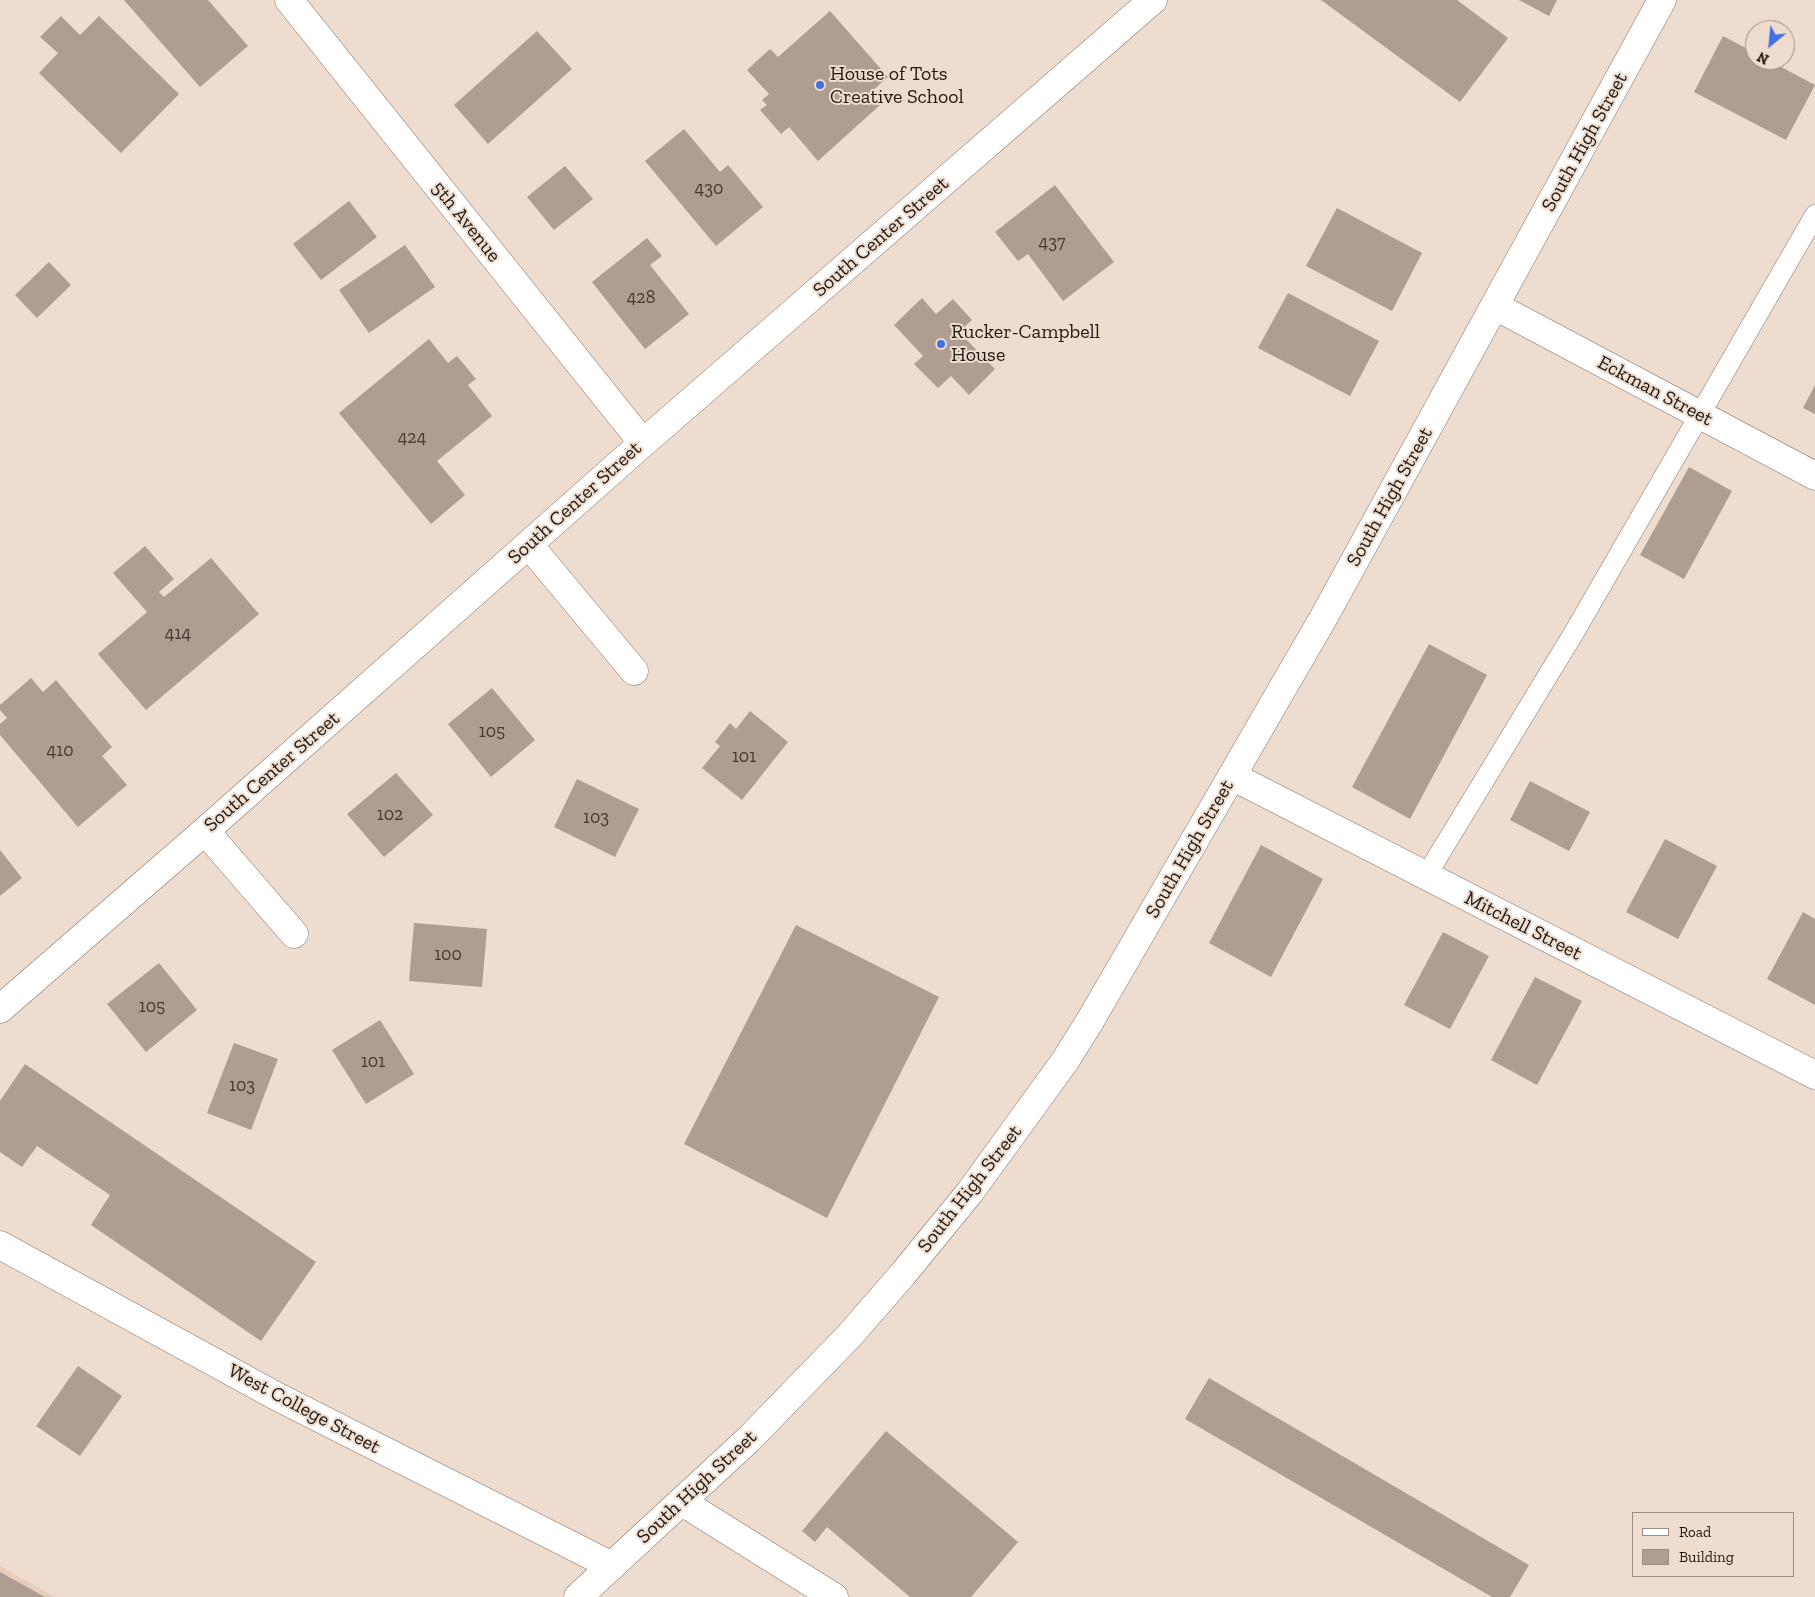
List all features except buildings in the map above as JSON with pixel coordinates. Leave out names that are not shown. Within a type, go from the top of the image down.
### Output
[{"type":"street","name":"5th Avenue","points":[[289,0],[643,443]]},
{"type":"street","name":"South Center Street","points":[[0,1010],[643,443],[1154,0]]},
{"type":"street","name":"South High Street","points":[[578,1597],[749,1439],[850,1335],[970,1192],[1065,1061],[1090,1022],[1325,615],[1662,0]]},
{"type":"street","name":"Eckman Street","points":[[1495,306],[1815,476]]},
{"type":"street","points":[[529,545],[634,671]]},
{"type":"street","name":"Mitchell Street","points":[[1232,776],[1815,1075]]},
{"type":"street","points":[[205,831],[294,934]]},
{"type":"street","name":"West College Street","points":[[0,1245],[276,1396],[612,1566]]},
{"type":"street","points":[[682,1502],[834,1597]]},
{"type":"lane","points":[[1426,876],[1575,631],[1815,215]]},
{"type":"shaded area","points":[[0,1566],[55,1597],[0,1597]]},
{"type":"place","name":"House of Tots Creative School","points":[[820,85]]},
{"type":"place","name":"Rucker-Campbell House","points":[[941,344]]}]
